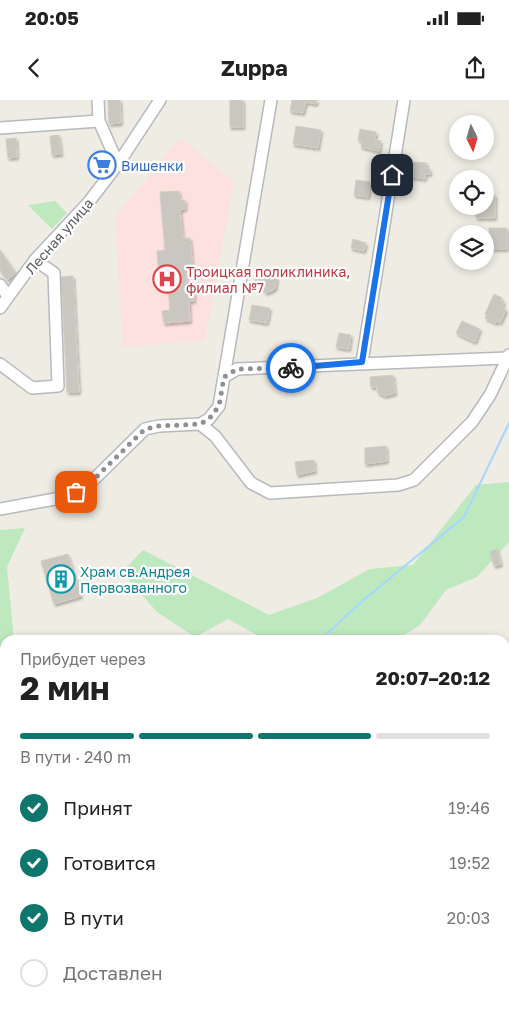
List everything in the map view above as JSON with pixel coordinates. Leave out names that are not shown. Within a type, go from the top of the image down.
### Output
[{"type":"street","points":[[98,100],[99,122],[118,164]]},
{"type":"street","name":"Лесная улица","points":[[0,308],[35,260],[88,203],[118,164],[160,100]]},
{"type":"street","points":[[0,509],[66,496],[86,487],[145,429],[159,426],[200,424],[209,419],[219,406],[271,100]]},
{"type":"street","points":[[362,362],[404,100]]},
{"type":"street","points":[[0,128],[99,122]]},
{"type":"street","points":[[0,364],[32,388],[58,386],[54,272],[35,260]]},
{"type":"street","points":[[0,285],[8,296]]},
{"type":"street","points":[[200,424],[215,436],[251,483],[270,493],[398,485],[414,480],[472,422],[490,395],[508,356],[237,369],[224,377]]},
{"type":"shaded area","name":"Троицкая поликлиника, филиал №7","points":[[180,138],[234,181],[205,340],[123,347],[115,217]]},
{"type":"green space","points":[[55,201],[67,213],[52,229],[28,205]]},
{"type":"green space","points":[[509,482],[509,542],[477,577],[446,590],[420,625],[404,635],[257,635],[228,619],[199,635],[192,635],[157,612],[122,572],[143,550],[269,615],[317,598],[370,569],[413,565],[476,485]]},
{"type":"green space","points":[[25,528],[7,567],[14,635],[0,635],[0,530]]},
{"type":"building","points":[[108,100],[120,100],[121,123],[109,124]]},
{"type":"building","points":[[230,100],[243,100],[243,127],[230,127]]},
{"type":"building","points":[[292,100],[317,100],[316,104],[306,102],[303,113],[290,111]]},
{"type":"building","points":[[296,126],[321,130],[318,148],[293,144]]},
{"type":"building","points":[[360,129],[376,132],[375,140],[381,141],[379,151],[361,147],[362,141],[358,140]]},
{"type":"building","points":[[59,135],[61,154],[52,155],[50,136]]},
{"type":"building","points":[[16,138],[17,157],[8,158],[6,139]]},
{"type":"building","name":"Вишенки","points":[[98,157],[110,164],[105,172],[94,165]]},
{"type":"building","points":[[413,162],[427,163],[426,168],[430,169],[430,174],[425,174],[425,179],[411,177],[411,172],[408,172],[409,165],[412,166]]},
{"type":"building","points":[[356,180],[370,182],[368,197],[354,195]]},
{"type":"building","points":[[179,191],[179,200],[185,200],[185,209],[180,210],[183,239],[190,238],[193,272],[186,273],[188,291],[194,291],[194,301],[189,301],[190,321],[164,323],[162,311],[170,310],[167,274],[159,275],[157,251],[165,250],[160,192]]},
{"type":"building","points":[[495,195],[495,218],[476,218],[476,215],[494,215]]},
{"type":"building","points":[[494,228],[507,228],[507,249],[494,249]]},
{"type":"building","points":[[353,239],[366,243],[364,251],[351,248]]},
{"type":"building","points":[[0,250],[16,273],[7,280],[0,270]]},
{"type":"building","points":[[268,271],[277,278],[275,289],[266,293],[260,286],[255,285],[256,274]]},
{"type":"building","points":[[73,276],[79,392],[67,392],[61,277]]},
{"type":"building","points":[[494,294],[502,298],[501,300],[504,302],[502,306],[506,310],[500,323],[485,318]]},
{"type":"building","points":[[252,305],[270,308],[267,323],[249,320]]},
{"type":"building","points":[[462,321],[480,329],[475,342],[456,333]]},
{"type":"building","points":[[339,333],[351,335],[349,349],[336,347]]},
{"type":"building","points":[[393,375],[395,393],[385,396],[378,393],[377,387],[371,387],[370,377]]},
{"type":"building","points":[[386,446],[387,461],[365,464],[365,448]]},
{"type":"building","points":[[314,460],[315,471],[297,475],[295,462]]},
{"type":"building","points":[[497,549],[501,564],[494,566],[490,551]]},
{"type":"building","name":"Храм св.Андрея Первозванного","points":[[68,554],[81,596],[54,604],[41,561]]},
{"type":"waterway","points":[[325,635],[360,603],[464,517],[509,423]]},
{"type":"way so far","points":[[76,492],[86,487],[145,429],[159,426],[200,424],[209,419],[219,406],[224,377],[237,369],[291,368]]},
{"type":"place","name":"Вишенки","points":[[102,165]]},
{"type":"place","name":"Троицкая поликлиника, филиал №7","points":[[167,279]]},
{"type":"place","name":"Храм св.Андрея Первозванного","points":[[61,579]]},
{"type":"route","points":[[291,368],[362,362],[392,175]]}]
